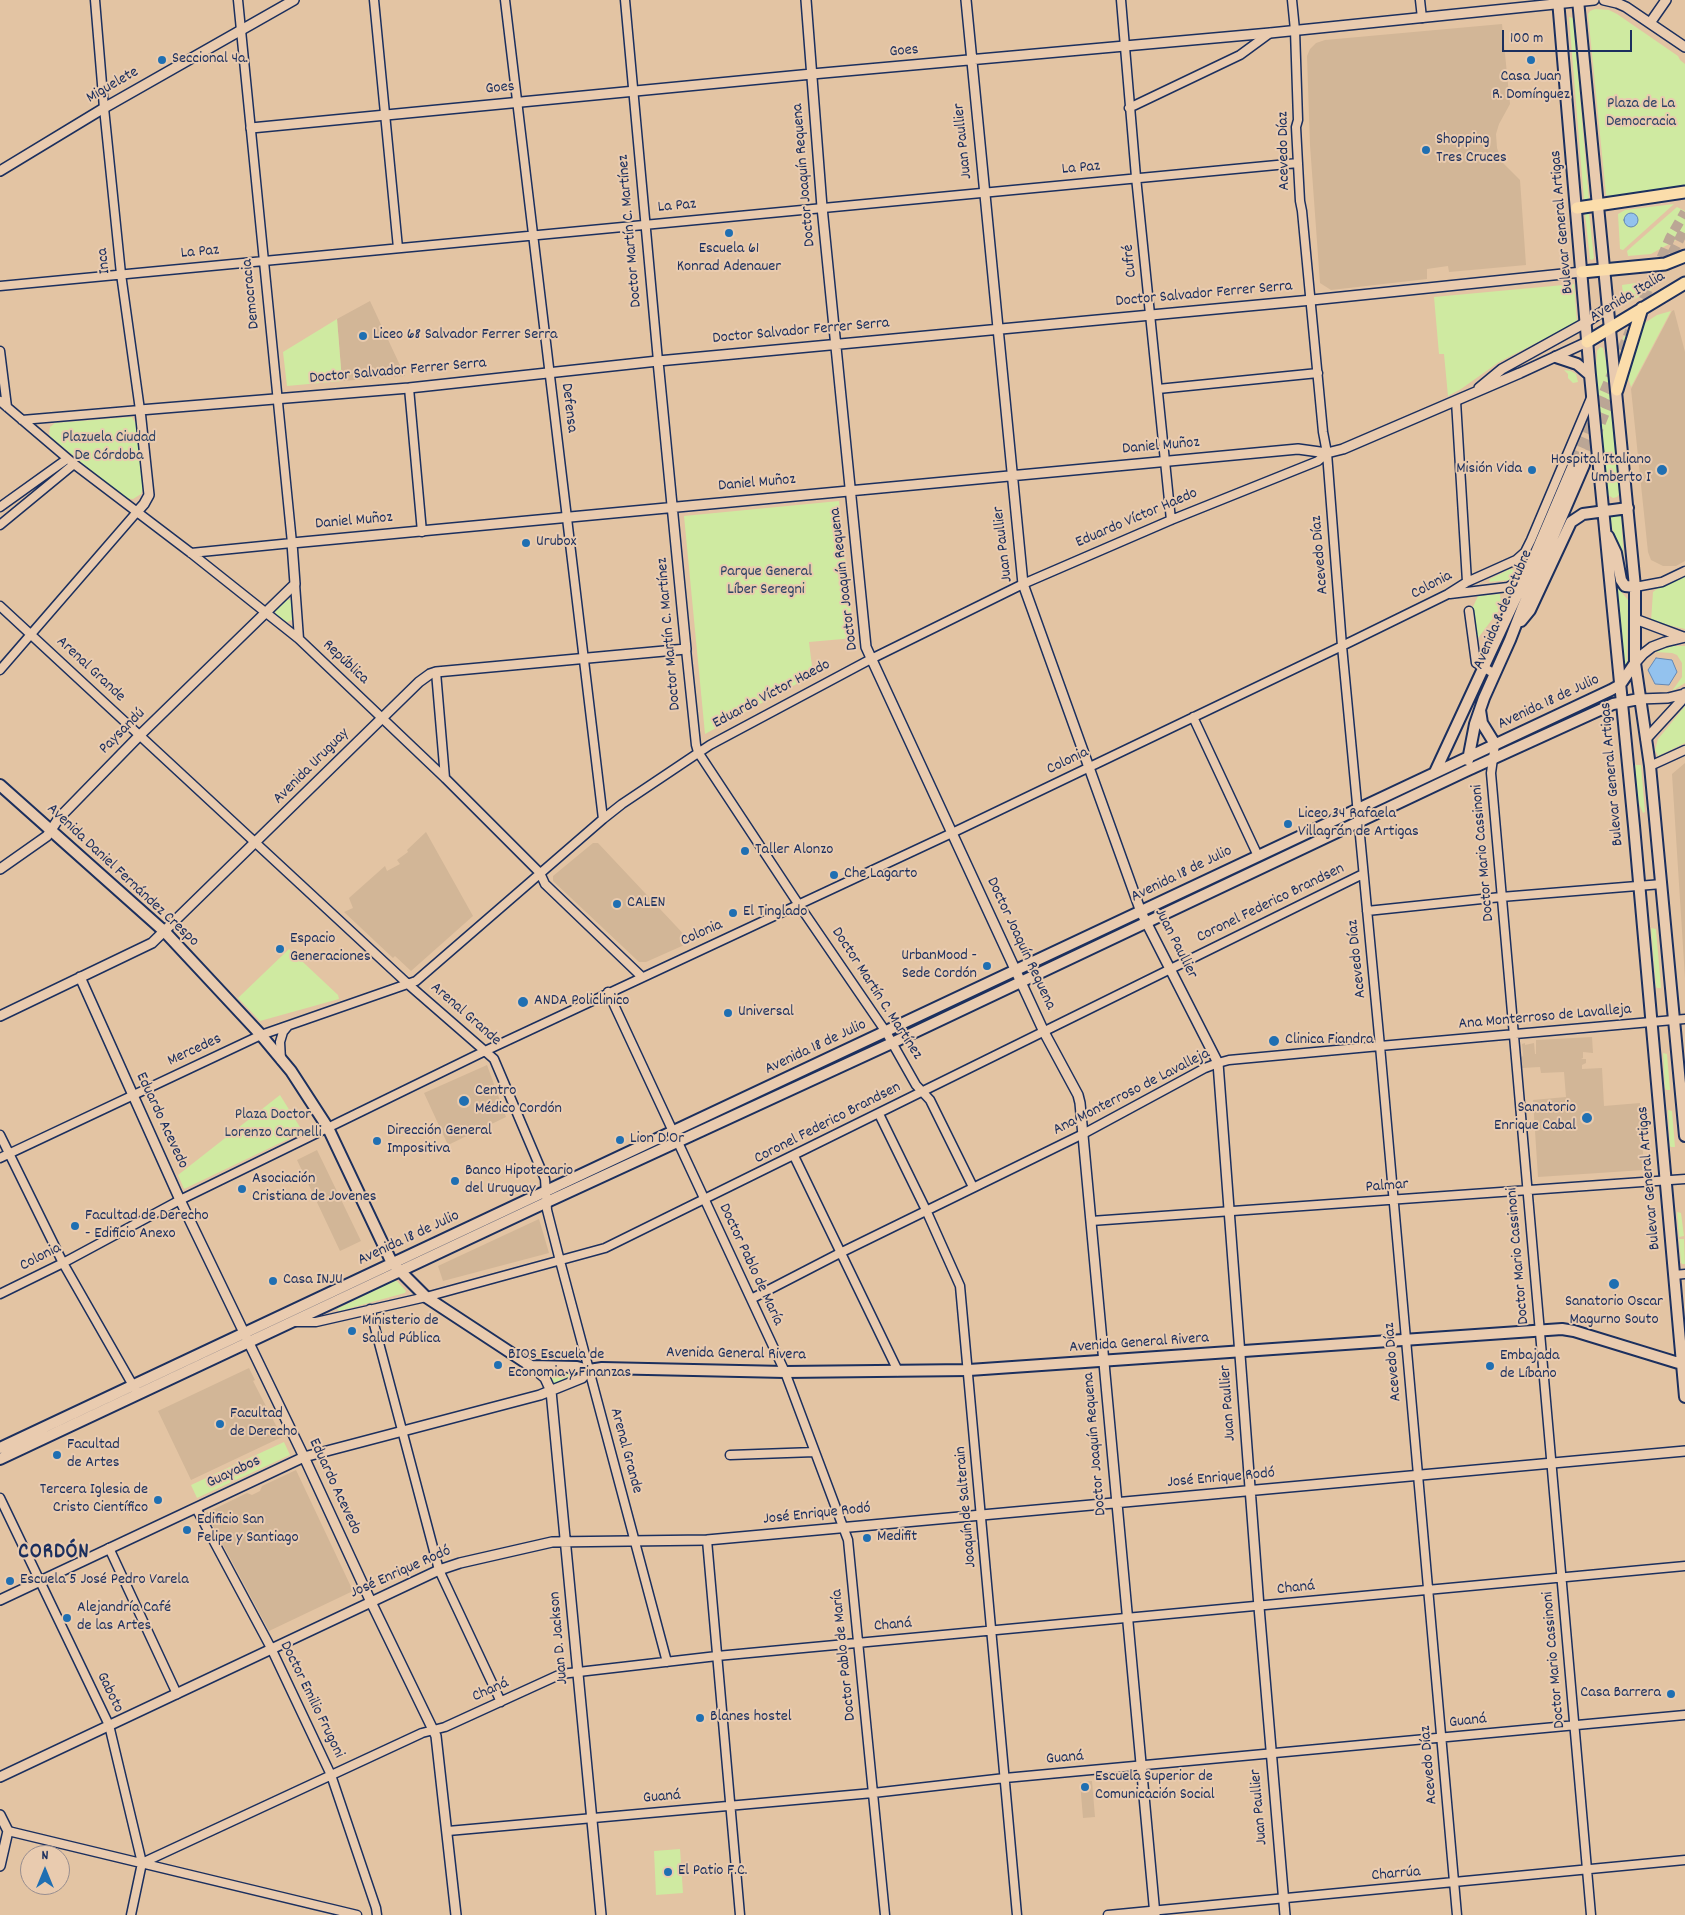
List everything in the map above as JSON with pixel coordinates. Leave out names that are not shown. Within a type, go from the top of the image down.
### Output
[{"type":"main road","name":"Bulevar General Artigas","points":[[1578,1],[1635,587],[1635,663],[1650,766],[1685,1136]]},
{"type":"main road","name":"Bulevar General Artigas","points":[[1558,2],[1577,208],[1585,323],[1622,702],[1674,1278],[1684,1366],[1685,1397]]},
{"type":"main road","points":[[1577,208],[1685,192]]},
{"type":"main road","name":"Avenida Italia","points":[[1582,272],[1665,264],[1685,256]]},
{"type":"main road","name":"Avenida Italia","points":[[1587,342],[1685,282]]},
{"type":"main road","points":[[1617,390],[1642,308]]},
{"type":"main road","points":[[1556,357],[1577,364],[1590,376]]},
{"type":"main road","name":"Avenida 8 de Octubre","points":[[1435,772],[1579,463],[1515,629],[1480,709],[1475,724],[1466,771]]},
{"type":"main road","points":[[1515,629],[1530,610],[1567,527],[1583,514],[1628,508]]},
{"type":"main road","points":[[1606,532],[1616,553],[1621,580],[1625,586],[1635,587]]},
{"type":"main road","name":"Avenida 18 de Julio","points":[[246,1338],[290,1322],[400,1271],[672,1132],[1620,685],[1635,663]]},
{"type":"main road","name":"Avenida 18 de Julio","points":[[0,1448],[135,1390],[246,1338],[392,1263],[677,1143],[1492,759],[1622,702],[1639,699]]},
{"type":"main road","points":[[1480,709],[1482,723],[1495,744]]},
{"type":"main road","name":"Avenida Daniel Fernández Crespo","points":[[0,786],[165,932],[261,1035],[281,1060],[328,1128],[392,1263]]},
{"type":"main road","points":[[392,1263],[426,1297],[531,1366]]},
{"type":"main road","points":[[1674,1278],[1681,1293],[1685,1324]]},
{"type":"main road","name":"Avenida General Rivera","points":[[531,1366],[577,1366],[589,1370],[602,1368],[785,1372],[969,1370],[1574,1330],[1684,1366]]},
{"type":"main road","name":"Avenida 18 de Julio","points":[[0,1459],[135,1390]]},
{"type":"street","name":"Inca","points":[[95,0],[121,274],[140,410],[149,495],[136,513]]},
{"type":"street","name":"Democracia","points":[[238,0],[292,543],[299,640]]},
{"type":"street","name":"Miguelete","points":[[0,171],[104,108],[294,0]]},
{"type":"street","points":[[374,0],[398,248]]},
{"type":"street","name":"Defensa","points":[[505,0],[603,819]]},
{"type":"street","name":"Doctor Martín C. Martínez","points":[[625,0],[632,92],[696,746],[698,752],[799,905],[886,1032],[916,1085],[930,1100],[973,1187]]},
{"type":"street","name":"Doctor Joaquín Requena","points":[[806,0],[822,207],[866,647],[1044,1032],[1078,1095],[1155,1913]]},
{"type":"street","name":"Juan Paullier","points":[[966,0],[1023,584],[1141,912],[1218,1063],[1259,1606],[1285,1915]]},
{"type":"street","name":"Cufré","points":[[1121,0],[1129,108],[1171,520]]},
{"type":"street","name":"Acevedo Díaz","points":[[1292,0],[1296,30],[1298,120],[1296,127],[1300,201],[1312,300],[1342,646],[1380,1046],[1456,1915]]},
{"type":"street","points":[[1420,0],[1422,18]]},
{"type":"street","name":"Goes","points":[[251,128],[812,74],[1270,33],[1558,2],[1594,0]]},
{"type":"street","points":[[1604,0],[1626,7],[1685,47]]},
{"type":"street","points":[[1650,23],[1666,0]]},
{"type":"street","points":[[1129,108],[1240,54],[1270,33]]},
{"type":"street","name":"La Paz","points":[[0,286],[1298,163]]},
{"type":"street","name":"Doctor Salvador Ferrer Serra","points":[[22,420],[409,388],[658,361],[1312,300],[1582,272]]},
{"type":"street","name":"Eduardo Víctor Haedo","points":[[1473,393],[1502,369],[1585,323],[1608,308]]},
{"type":"street","name":"Eduardo Víctor Haedo","points":[[409,985],[416,981],[603,819],[698,752],[871,659],[1023,584],[1171,520],[1318,461],[1326,453],[1343,449],[1456,401],[1587,342]]},
{"type":"street","points":[[0,351],[7,407]]},
{"type":"street","points":[[1158,389],[1318,373]]},
{"type":"street","points":[[409,388],[422,532]]},
{"type":"street","name":"Avenida 8 de Octubre","points":[[1525,552],[1592,394]]},
{"type":"street","name":"República","points":[[0,401],[67,459],[191,553],[299,640],[445,778],[540,873],[545,884],[642,977]]},
{"type":"street","points":[[1456,401],[1467,582]]},
{"type":"street","name":"Daniel Muñoz","points":[[191,553],[1011,474],[1298,449],[1326,453]]},
{"type":"street","points":[[0,507],[67,459]]},
{"type":"street","points":[[0,525],[74,464]]},
{"type":"street","points":[[0,670],[136,513]]},
{"type":"street","name":"Colonia","points":[[0,1294],[180,1200],[484,1051],[1088,768],[1448,594],[1467,582],[1516,560],[1525,552]]},
{"type":"street","points":[[1635,587],[1662,582],[1685,571]]},
{"type":"street","name":"Avenida 8 de Octubre","points":[[1448,594],[1508,588],[1517,584],[1526,576]]},
{"type":"street","points":[[265,613],[295,584]]},
{"type":"street","name":"Arenal Grande","points":[[0,606],[409,985],[496,1063],[544,1179],[547,1210],[667,1662]]},
{"type":"street","points":[[1469,611],[1474,659],[1483,669],[1495,674]]},
{"type":"street","name":"Paysandú","points":[[0,869],[41,841],[51,831],[59,818],[140,735],[265,613]]},
{"type":"street","points":[[1635,619],[1684,637]]},
{"type":"street","points":[[1635,663],[1652,647],[1684,637]]},
{"type":"street","name":"Avenida Uruguay","points":[[0,1016],[152,943],[419,682],[436,672],[686,649]]},
{"type":"street","points":[[436,672],[445,778]]},
{"type":"street","points":[[1639,699],[1668,698],[1684,694]]},
{"type":"street","points":[[1646,739],[1681,701],[1684,694]]},
{"type":"street","points":[[1193,717],[1258,856]]},
{"type":"street","name":"Doctor Mario Cassinoni","points":[[1495,744],[1491,773],[1501,897],[1591,1915]]},
{"type":"street","points":[[1650,766],[1685,750]]},
{"type":"street","name":"Coronel Federico Brandsen","points":[[426,1297],[605,1248],[1363,874]]},
{"type":"street","points":[[1367,911],[1501,897],[1662,884]]},
{"type":"street","name":"Eduardo Acevedo","points":[[80,977],[180,1200],[304,1457],[370,1602],[434,1730],[438,1742],[456,1915]]},
{"type":"street","name":"Mercedes","points":[[0,1158],[261,1035],[409,985]]},
{"type":"street","name":"Doctor Pablo de María","points":[[608,992],[785,1372],[848,1540],[885,1915]]},
{"type":"street","name":"Ana Monterroso de Lavalleja","points":[[751,1299],[926,1210],[1083,1134],[1205,1068],[1218,1063],[1229,1060],[1685,1019]]},
{"type":"street","points":[[281,1060],[280,1042],[283,1032],[288,1026]]},
{"type":"street","name":"Joaquín de Salterain","points":[[879,1114],[959,1279],[969,1370],[990,1632],[1006,1778],[1017,1915]]},
{"type":"street","points":[[0,1135],[63,1262],[135,1390]]},
{"type":"street","points":[[794,1156],[898,1371]]},
{"type":"street","name":"Palmar","points":[[1091,1220],[1685,1179]]},
{"type":"street","points":[[1674,1278],[1685,1274]]},
{"type":"street","name":"Avenida 18 de Julio","points":[[290,1322],[316,1322],[426,1297]]},
{"type":"street","points":[[370,1309],[439,1570],[501,1702]]},
{"type":"street","name":"Juan D. Jackson","points":[[531,1366],[545,1378],[551,1391],[567,1541],[577,1672],[601,1915]]},
{"type":"street","name":"Avenida General Rivera","points":[[551,1391],[582,1378],[589,1370]]},
{"type":"street","name":"Guayabos","points":[[0,1600],[304,1457],[551,1391]]},
{"type":"street","name":"José Enrique Rodó","points":[[0,1778],[439,1570],[460,1563],[552,1542],[707,1540],[1685,1451]]},
{"type":"street","points":[[730,1455],[815,1452]]},
{"type":"street","name":"Gaboto","points":[[0,1498],[39,1582],[110,1725],[142,1863],[131,1915]]},
{"type":"street","name":"Doctor Emilio Frugoni","points":[[196,1508],[271,1648],[331,1774],[377,1915]]},
{"type":"street","points":[[707,1540],[740,1915]]},
{"type":"street","points":[[109,1548],[177,1694]]},
{"type":"street","name":"Chaná","points":[[142,1863],[331,1774],[422,1733],[434,1730],[501,1702],[561,1674],[717,1656],[1685,1566]]},
{"type":"street","name":"Guaná","points":[[448,1831],[873,1793],[1006,1778],[1685,1715]]},
{"type":"street","points":[[0,1815],[8,1831],[0,1866]]},
{"type":"street","points":[[8,1831],[357,1915]]},
{"type":"street","name":"Charrúa","points":[[1108,1915],[1155,1913],[1283,1898],[1685,1860]]},
{"type":"shaded area","points":[[1502,24],[1510,104],[1499,124],[1496,134],[1497,148],[1502,162],[1520,180],[1526,265],[1449,272],[1448,266],[1427,269],[1427,279],[1331,290],[1320,283],[1310,145],[1307,56],[1310,49],[1316,43],[1325,40]]},
{"type":"shaded area","name":"Liceo 68 Salvador Ferrer Serra","points":[[370,301],[405,376],[342,381],[337,319]]},
{"type":"shaded area","name":"Hospital Italiano Umberto I","points":[[1674,310],[1685,352],[1685,561],[1676,566],[1663,566],[1651,560],[1648,552],[1631,389]]},
{"type":"shaded area","points":[[1685,763],[1685,978],[1672,774]]},
{"type":"shaded area","points":[[426,832],[473,916],[411,971],[395,956],[393,958],[344,912],[353,908],[349,898],[385,866],[387,871],[400,864],[397,860],[408,852],[407,850]]},
{"type":"shaded area","name":"CALEN","points":[[593,843],[598,843],[691,942],[646,962],[639,962],[553,881],[553,876]]},
{"type":"shaded area","name":"Sanatorio Enrique Cabal","points":[[1592,1037],[1593,1053],[1583,1052],[1583,1058],[1581,1059],[1586,1059],[1586,1063],[1582,1065],[1582,1069],[1602,1068],[1604,1106],[1640,1103],[1644,1170],[1538,1177],[1533,1100],[1566,1097],[1564,1072],[1541,1073],[1540,1067],[1522,1068],[1522,1044],[1534,1043],[1536,1054],[1536,1040]]},
{"type":"shaded area","name":"Centro Médico Cordón","points":[[487,1065],[506,1117],[448,1145],[424,1093]]},
{"type":"shaded area","points":[[317,1150],[361,1241],[340,1251],[297,1160]]},
{"type":"shaded area","points":[[539,1219],[549,1253],[443,1281],[438,1266]]},
{"type":"shaded area","name":"Facultad de Derecho","points":[[249,1368],[255,1380],[253,1381],[282,1437],[191,1480],[158,1411]]},
{"type":"shaded area","points":[[296,1470],[353,1591],[269,1631],[206,1513],[247,1493],[252,1495],[260,1491],[262,1486]]},
{"type":"shaded area","points":[[1092,1781],[1095,1817],[1083,1818],[1080,1782]]},
{"type":"green space","name":"Plaza de La Democracia","points":[[1595,9],[1609,10],[1617,14],[1678,56],[1685,64],[1685,188],[1614,198],[1606,195],[1588,14]]},
{"type":"green space","points":[[1569,17],[1573,18],[1589,200],[1584,201]]},
{"type":"green space","points":[[1674,204],[1623,250],[1620,249],[1618,214],[1625,210]]},
{"type":"green space","points":[[1677,207],[1685,211],[1685,235],[1651,254],[1628,256],[1627,251]]},
{"type":"green space","points":[[1589,213],[1594,258],[1592,260],[1590,259],[1585,214]]},
{"type":"green space","points":[[1650,281],[1654,285],[1651,290],[1624,305],[1622,285]]},
{"type":"green space","points":[[1574,284],[1577,322],[1499,362],[1448,396],[1444,354],[1439,354],[1434,297]]},
{"type":"green space","points":[[1671,311],[1631,387],[1626,371],[1623,337],[1657,315]]},
{"type":"green space","points":[[337,319],[342,381],[287,386],[283,352]]},
{"type":"green space","points":[[1600,347],[1603,348],[1607,366],[1619,494],[1613,498],[1608,495],[1596,371],[1597,351]]},
{"type":"green space","points":[[1564,370],[1576,374],[1578,382],[1573,383]]},
{"type":"green space","name":"Plazuela Ciudad De Córdoba","points":[[132,417],[136,424],[143,488],[141,494],[133,499],[124,498],[49,434],[50,427],[55,423]]},
{"type":"green space","name":"Parque General Líber Seregni","points":[[839,501],[854,638],[809,642],[813,675],[705,734],[684,516]]},
{"type":"green space","points":[[1611,516],[1621,516],[1625,577],[1611,523]]},
{"type":"green space","points":[[1510,569],[1514,570],[1514,574],[1509,580],[1489,582],[1490,579]]},
{"type":"green space","points":[[1685,574],[1685,629],[1651,621],[1653,592],[1663,584]]},
{"type":"green space","points":[[1617,587],[1628,600],[1627,663],[1625,668]]},
{"type":"green space","points":[[1500,594],[1500,609],[1475,642],[1472,609],[1478,596]]},
{"type":"green space","points":[[287,599],[292,601],[292,620],[287,622],[276,615],[275,611]]},
{"type":"green space","points":[[1673,646],[1685,646],[1685,683],[1672,691],[1682,677],[1682,663],[1677,655],[1655,652]]},
{"type":"green space","points":[[1685,706],[1685,743],[1658,756],[1655,750],[1658,739]]},
{"type":"green space","points":[[1635,765],[1641,765],[1645,812],[1643,813],[1638,801]]},
{"type":"green space","points":[[1651,928],[1656,929],[1661,988],[1656,986]]},
{"type":"green space","points":[[289,949],[338,995],[339,999],[260,1021],[238,998]]},
{"type":"green space","points":[[1663,1053],[1667,1054],[1670,1090],[1665,1088]]},
{"type":"green space","name":"Plaza Doctor Lorenzo Carnelli","points":[[280,1095],[303,1132],[184,1189],[178,1175]]},
{"type":"green space","points":[[1668,1110],[1672,1111],[1675,1147],[1670,1146]]},
{"type":"green space","points":[[1677,1212],[1681,1213],[1684,1236],[1679,1237]]},
{"type":"green space","points":[[1679,1239],[1684,1239],[1685,1264],[1681,1262]]},
{"type":"green space","points":[[397,1281],[406,1291],[405,1293],[339,1311],[337,1309]]},
{"type":"green space","points":[[547,1373],[576,1374],[577,1376],[554,1384]]},
{"type":"green space","points":[[284,1442],[290,1455],[197,1498],[191,1485]]},
{"type":"green space","name":"El Patio F.C.","points":[[680,1849],[683,1893],[656,1895],[654,1851]]},
{"type":"water","points":[[1631,213],[1636,215],[1638,220],[1636,225],[1631,227],[1626,225],[1624,220],[1626,215]]},
{"type":"water","points":[[1656,658],[1672,660],[1677,672],[1669,685],[1655,684],[1648,670]]},
{"type":"tunnel","points":[[1638,313],[1670,238],[1685,212]]},
{"type":"tunnel","points":[[1665,268],[1685,228]]},
{"type":"tunnel","points":[[1575,461],[1630,331]]},
{"type":"tunnel","points":[[1584,465],[1616,385]]},
{"type":"place","name":"Seccional 4a.","points":[[162,60]]},
{"type":"place","name":"Casa Juan R. Domínguez","points":[[1531,60]]},
{"type":"place","name":"Shopping Tres Cruces","points":[[1426,150]]},
{"type":"place","name":"Escuela 61 Konrad Adenauer","points":[[729,233]]},
{"type":"place","name":"Liceo 68 Salvador Ferrer Serra","points":[[363,336]]},
{"type":"place","name":"Misión Vida","points":[[1532,470]]},
{"type":"place","name":"Hospital Italiano Umberto I","points":[[1662,470]]},
{"type":"place","name":"Urubox","points":[[526,543]]},
{"type":"place","name":"Liceo 34 Rafaela Villagrán de Artigas","points":[[1288,824]]},
{"type":"place","name":"Taller Alonzo","points":[[745,851]]},
{"type":"place","name":"Che Lagarto","points":[[834,875]]},
{"type":"place","name":"CALEN","points":[[617,904]]},
{"type":"place","name":"El Tinglado","points":[[733,913]]},
{"type":"place","name":"Espacio Generaciones","points":[[280,949]]},
{"type":"place","name":"UrbanMood - Sede Cordón","points":[[987,966]]},
{"type":"place","name":"ANDA Policlinico","points":[[523,1002]]},
{"type":"place","name":"Universal","points":[[728,1013]]},
{"type":"place","name":"Clinica Fiandra","points":[[1274,1041]]},
{"type":"place","name":"Centro Médico Cordón","points":[[464,1101]]},
{"type":"place","name":"Sanatorio Enrique Cabal","points":[[1587,1118]]},
{"type":"place","name":"Lion D'Or","points":[[620,1140]]},
{"type":"place","name":"Dirección General Impositiva","points":[[377,1141]]},
{"type":"place","name":"Banco Hipotecario del Uruguay","points":[[455,1181]]},
{"type":"place","name":"Asociación Cristiana de Jovenes","points":[[242,1189]]},
{"type":"place","name":"Facultad de Derecho - Edificio Anexo","points":[[75,1226]]},
{"type":"place","name":"Casa INJU","points":[[273,1281]]},
{"type":"place","name":"Sanatorio Oscar Magurno Souto","points":[[1614,1284]]},
{"type":"place","name":"Ministerio de Salud Pública","points":[[352,1331]]},
{"type":"place","name":"BIOS Escuela de Economia y Finanzas","points":[[498,1365]]},
{"type":"place","name":"Embajada de Líbano","points":[[1490,1366]]},
{"type":"place","name":"Facultad de Derecho","points":[[220,1424]]},
{"type":"place","name":"Facultad de Artes","points":[[57,1455]]},
{"type":"place","name":"Tercera Iglesia de Cristo Científico","points":[[158,1500]]},
{"type":"place","name":"Edificio San Felipe y Santiago","points":[[187,1530]]},
{"type":"place","name":"Medifit","points":[[867,1538]]},
{"type":"place","name":"Escuela 5 José Pedro Varela","points":[[10,1581]]},
{"type":"place","name":"Alejandría Café de las Artes","points":[[67,1618]]},
{"type":"place","name":"Casa Barrera","points":[[1671,1694]]},
{"type":"place","name":"Blanes hostel","points":[[700,1718]]},
{"type":"place","name":"Escuela Superior de Comunicación Social","points":[[1085,1787]]},
{"type":"place","name":"El Patio F.C.","points":[[668,1872]]},
{"type":"district","name":"CORDÓN","points":[[54,1554]]}]
